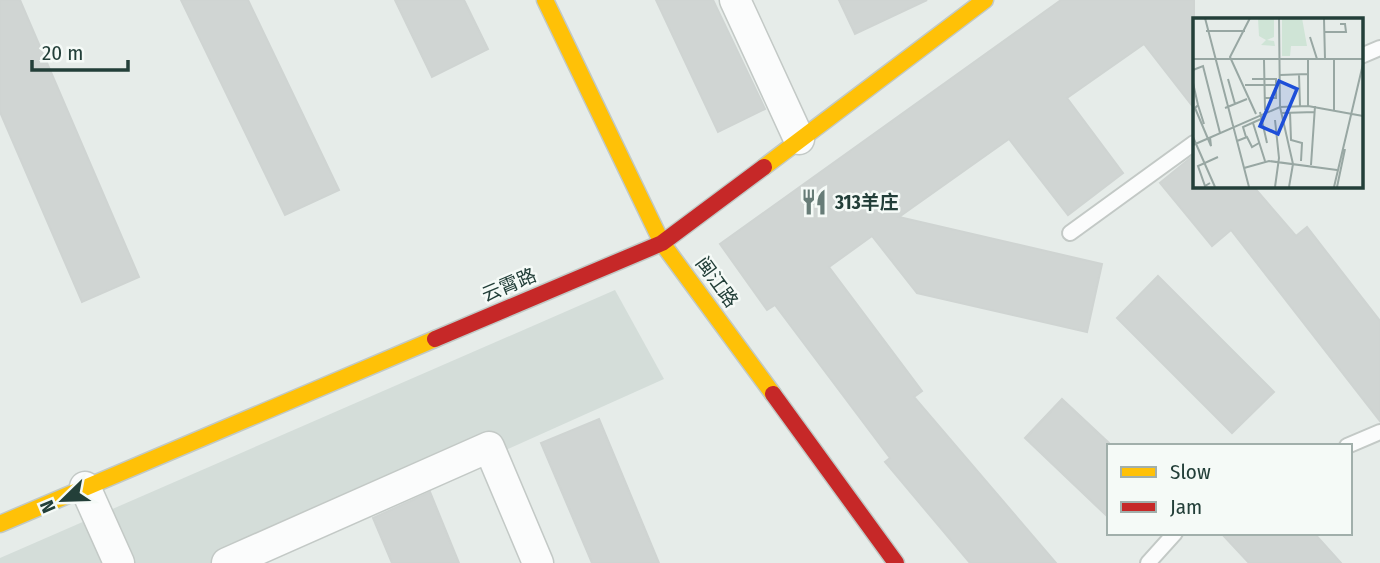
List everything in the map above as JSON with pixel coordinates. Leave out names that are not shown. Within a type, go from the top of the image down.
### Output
[{"type":"street","name":"闽江路","points":[[545,0],[662,243],[896,563]]},
{"type":"street","points":[[735,0],[799,139]]},
{"type":"street","name":"云霄路","points":[[0,524],[662,243],[985,0]]},
{"type":"street","points":[[227,563],[489,447],[538,563]]},
{"type":"street","points":[[85,487],[119,563]]},
{"type":"lane","points":[[1362,56],[1380,48]]},
{"type":"lane","points":[[1070,233],[1193,144]]},
{"type":"lane","points":[[1352,444],[1380,432]]},
{"type":"lane","points":[[1149,563],[1173,535]]},
{"type":"shaded area","points":[[615,290],[664,379],[254,563],[0,563],[0,558]]},
{"type":"building","points":[[0,0],[20,0],[139,277],[82,302],[0,112]]},
{"type":"building","points":[[181,0],[248,0],[339,190],[285,215]]},
{"type":"building","points":[[395,0],[464,0],[488,49],[432,77]]},
{"type":"building","points":[[656,0],[713,0],[765,109],[718,132]]},
{"type":"building","points":[[839,0],[927,0],[855,34]]},
{"type":"building","points":[[1061,0],[1194,0],[1193,107],[1144,44],[1067,98],[1123,173],[1068,215],[1009,139],[899,217],[1102,264],[1087,332],[917,293],[872,236],[829,267],[922,391],[914,397],[1056,563],[970,563],[885,462],[890,458],[775,305],[767,310],[720,244]]},
{"type":"building","points":[[1193,156],[1193,187],[1254,187],[1296,236],[1307,227],[1380,321],[1380,421],[1231,230],[1212,246],[1160,183]]},
{"type":"building","points":[[1158,276],[1274,392],[1232,433],[1117,318]]},
{"type":"building","points":[[1062,399],[1109,443],[1107,516],[1025,438]]},
{"type":"building","points":[[599,419],[659,563],[592,563],[541,443]]},
{"type":"building","points":[[430,492],[459,563],[392,563],[373,518]]},
{"type":"building","points":[[1223,535],[1316,535],[1341,563],[1249,563]]},
{"type":"traffic: slow","points":[[545,0],[662,243],[773,394]]},
{"type":"traffic: slow","points":[[764,167],[985,0]]},
{"type":"traffic: slow","points":[[0,524],[435,339]]},
{"type":"traffic: jam","points":[[435,339],[662,243],[764,167]]},
{"type":"traffic: jam","points":[[773,394],[896,563]]},
{"type":"place","name":"313羊庄","points":[[814,202]]}]
